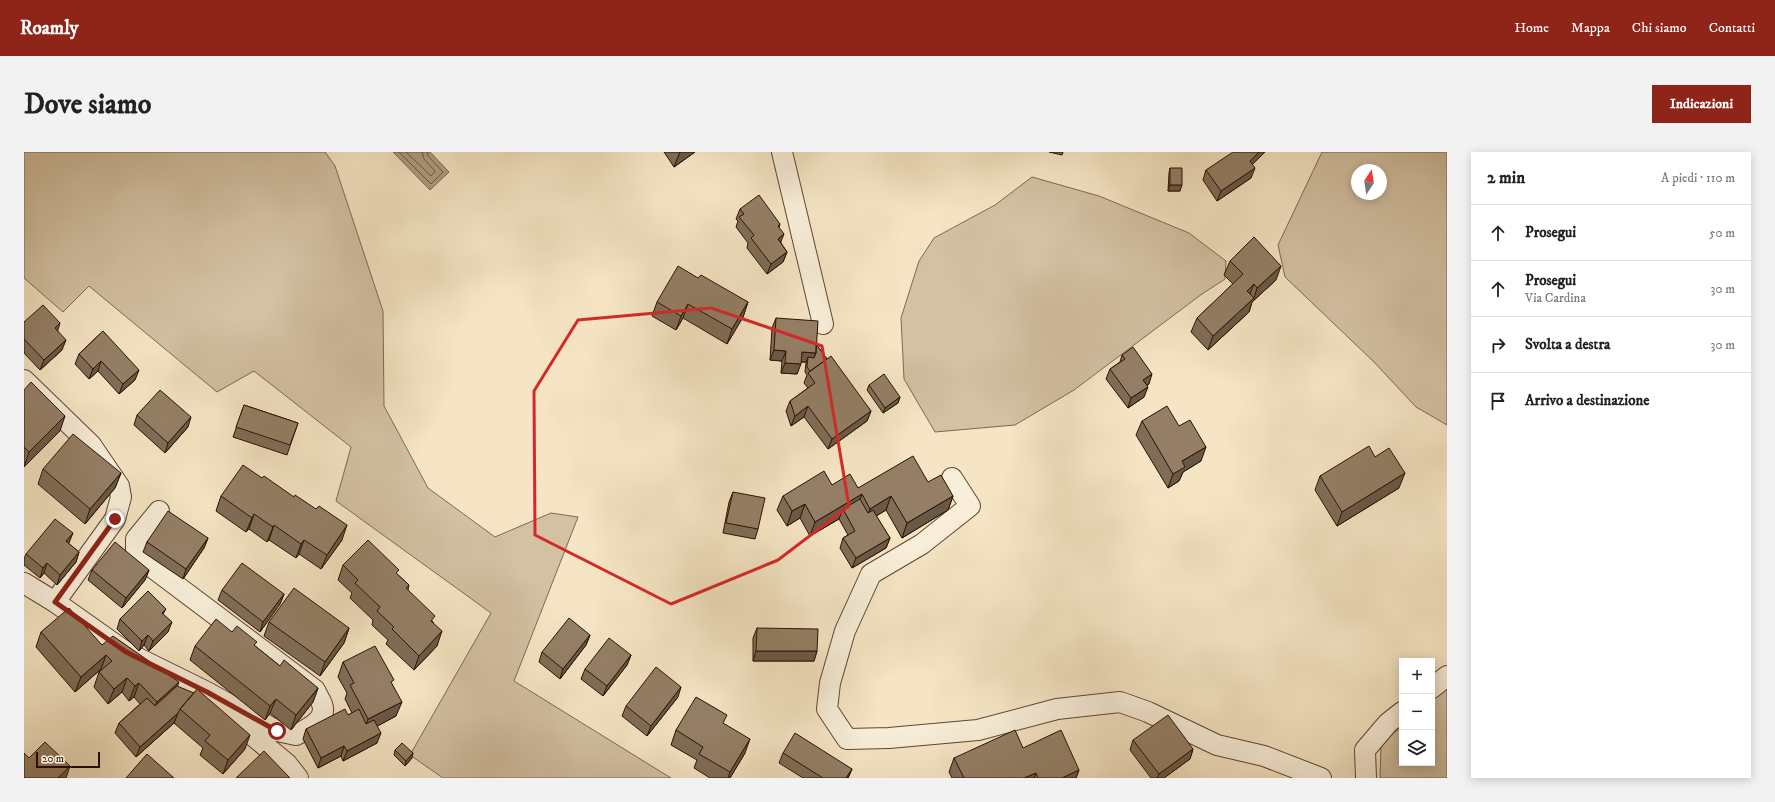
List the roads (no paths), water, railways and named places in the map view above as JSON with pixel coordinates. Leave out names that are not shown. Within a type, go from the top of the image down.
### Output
[{"type":"street","points":[[782,152],[823,324]]},
{"type":"street","points":[[24,380],[91,445],[119,486],[121,496],[115,519],[55,602]]},
{"type":"street","points":[[952,478],[970,506],[922,544],[871,574],[845,631],[830,683],[826,709],[847,739],[889,738],[978,730],[1057,709],[1120,702],[1148,712],[1217,745],[1264,756],[1321,778]]},
{"type":"street","points":[[126,652],[207,692],[277,731],[296,735],[310,728],[320,719],[323,706],[315,690],[149,565],[136,552],[136,539],[159,511]]},
{"type":"street","points":[[24,583],[55,602],[150,669],[221,710],[286,764],[298,778]]},
{"type":"street","points":[[1435,686],[1447,676]]},
{"type":"street","points":[[1366,778],[1365,750],[1388,723],[1399,714]]},
{"type":"water","points":[[393,152],[430,152],[449,172],[430,190]]}]
